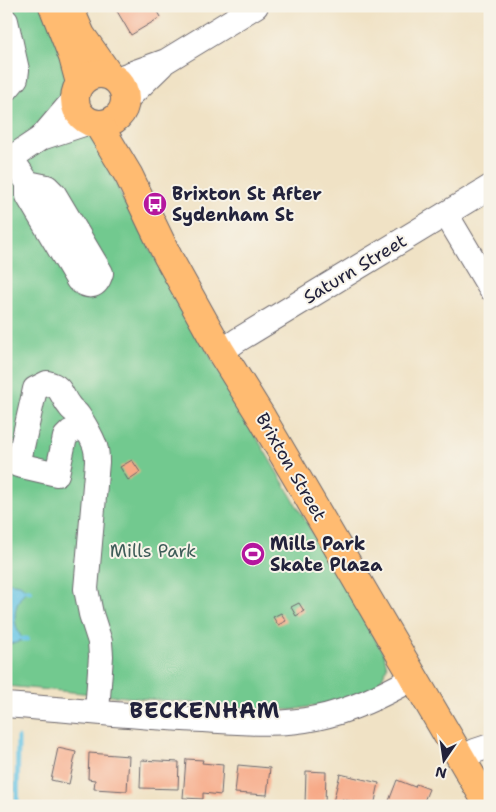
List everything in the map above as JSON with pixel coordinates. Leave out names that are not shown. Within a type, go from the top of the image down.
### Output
[{"type":"main road","name":"Brixton Street","points":[[53,6],[73,57],[77,91],[76,105],[79,112],[83,118],[94,123],[129,176],[168,257],[221,352],[262,418],[489,806]]},
{"type":"main road","name":"Brixton Street","points":[[69,6],[81,35],[119,90],[130,147],[129,176]]},
{"type":"main road","points":[[77,91],[86,78],[93,74],[101,74],[119,90],[120,115],[106,124],[94,123]]},
{"type":"street","points":[[119,90],[256,6]]},
{"type":"street","points":[[6,21],[17,70],[16,78],[6,90]]},
{"type":"street","points":[[41,138],[77,91]]},
{"type":"street","points":[[28,183],[9,159],[41,138],[94,123]]},
{"type":"street","name":"Saturn Street","points":[[221,352],[490,186]]},
{"type":"street","points":[[446,214],[490,288]]},
{"type":"street","points":[[85,426],[97,452],[86,589],[91,614],[100,642],[101,656],[97,712]]},
{"type":"street","points":[[6,705],[176,719],[260,723],[294,721],[316,718],[358,706],[394,690],[414,678]]},
{"type":"street","points":[[461,759],[475,751],[490,746]]},
{"type":"green space","name":"Mills Park","points":[[6,6],[45,6],[63,55],[68,89],[65,101],[105,155],[123,200],[244,416],[384,654],[387,667],[382,678],[374,687],[335,702],[292,710],[247,708],[6,686]]},
{"type":"water","points":[[6,582],[20,584],[27,590],[16,607],[15,614],[15,621],[23,639],[16,643],[6,644]]},
{"type":"building","points":[[114,6],[155,6],[161,17],[131,35]]},
{"type":"building","points":[[132,460],[140,472],[128,480],[120,467]]},
{"type":"building","points":[[299,603],[304,611],[296,616],[291,607]]},
{"type":"building","points":[[281,613],[286,621],[278,625],[273,617]]},
{"type":"building","points":[[58,748],[76,752],[69,784],[51,780]]},
{"type":"building","points":[[89,753],[129,756],[127,791],[94,789],[95,780],[88,779]]},
{"type":"building","points":[[186,759],[203,760],[202,763],[223,765],[221,795],[203,793],[203,799],[183,798]]},
{"type":"building","points":[[141,760],[179,762],[178,789],[140,788]]},
{"type":"building","points":[[238,765],[270,768],[267,795],[235,793]]},
{"type":"building","points":[[306,771],[326,772],[325,805],[305,805]]},
{"type":"building","points":[[340,774],[379,783],[374,806],[361,806],[361,804],[342,799],[340,806],[332,806]]},
{"type":"building","points":[[397,780],[415,787],[416,784],[429,789],[422,806],[387,806]]},
{"type":"waterway","points":[[17,806],[18,738]]},
{"type":"place","name":"Brixton St After Sydenham St","points":[[155,204]]},
{"type":"place","name":"Mills Park Skate Plaza","points":[[253,554]]},
{"type":"district","name":"BECKENHAM","points":[[205,710]]}]
